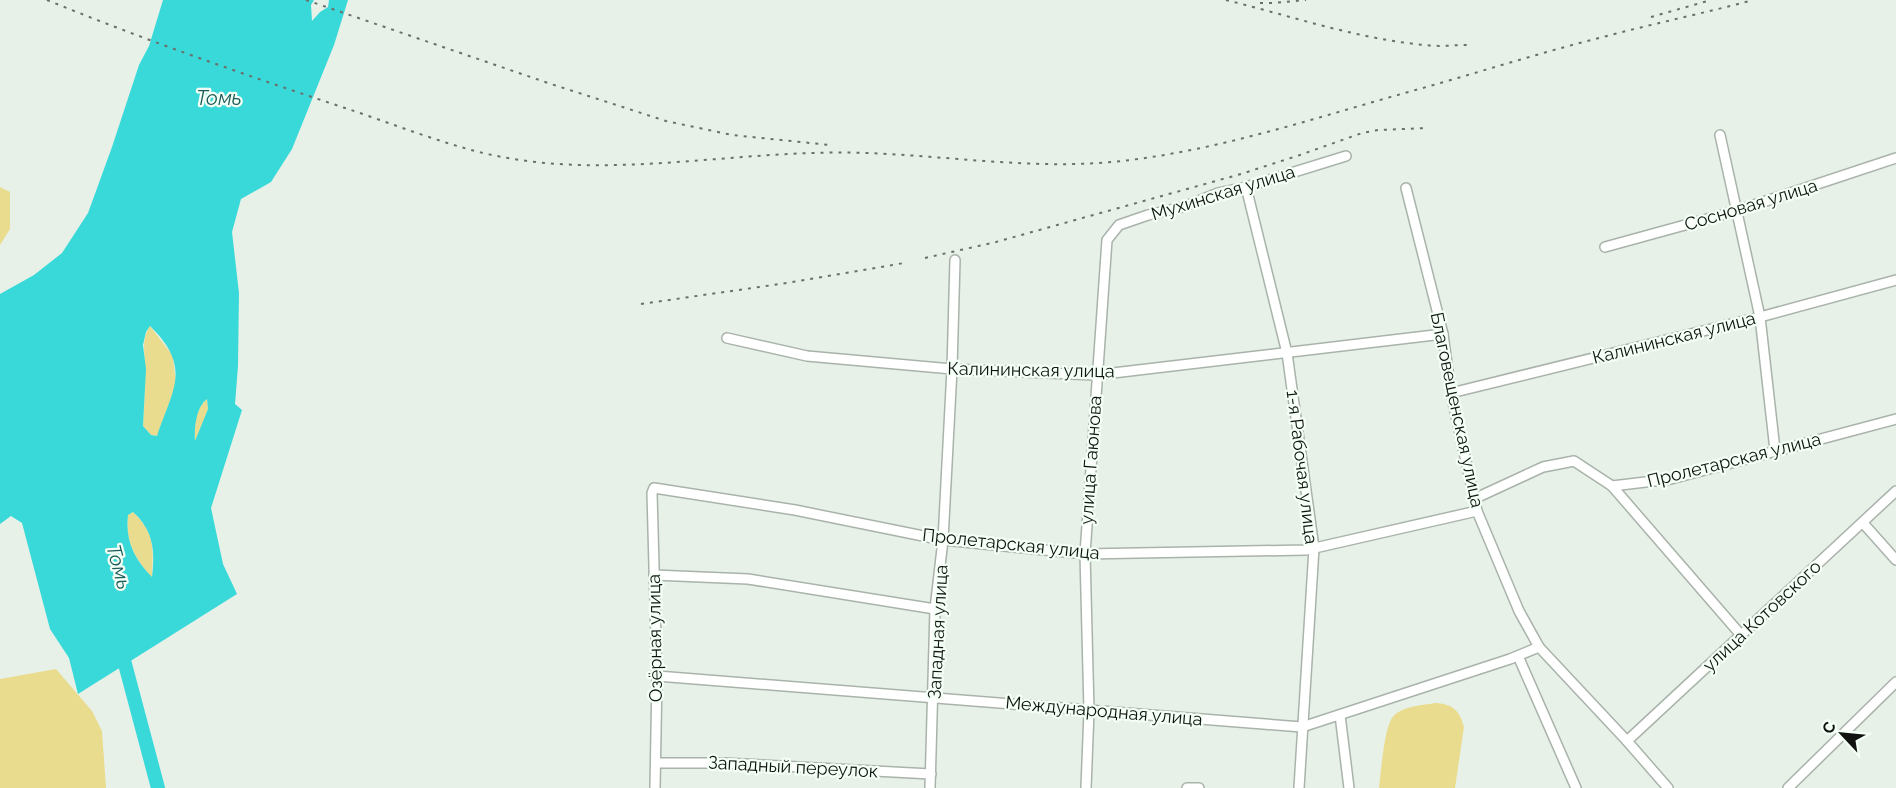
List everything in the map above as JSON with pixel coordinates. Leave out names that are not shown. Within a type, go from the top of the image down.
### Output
[{"type":"street","points":[[1720,135],[1760,317],[1775,450]]},
{"type":"street","name":"Мухинская улица","points":[[1107,240],[1119,225],[1183,207],[1218,193],[1246,187],[1346,156]]},
{"type":"street","name":"Сосновая улица","points":[[1605,247],[1736,212],[1896,158]]},
{"type":"street","name":"1-я Рабочая улица","points":[[1246,187],[1287,353],[1314,548],[1299,788]]},
{"type":"street","name":"Благовещенская улица","points":[[1406,189],[1443,334],[1451,393],[1476,498],[1477,511],[1520,611],[1539,647],[1666,786]]},
{"type":"street","name":"улица Гаюнова","points":[[1086,788],[1089,711],[1085,554],[1107,240]]},
{"type":"street","name":"Западная улица","points":[[930,788],[935,609],[943,540],[955,260]]},
{"type":"street","name":"Калининская улица","points":[[1451,393],[1760,317],[1896,280]]},
{"type":"street","name":"Калининская улица","points":[[727,339],[807,356],[952,369],[1096,375],[1443,334]]},
{"type":"street","name":"Пролетарская улица","points":[[1612,486],[1671,479],[1896,419]]},
{"type":"street","points":[[1476,498],[1544,467],[1574,461],[1612,486],[1741,635]]},
{"type":"street","name":"Пролетарская улица","points":[[654,488],[795,510],[943,540],[1085,554],[1306,549],[1477,511]]},
{"type":"street","name":"Озёрная улица","points":[[654,488],[652,493],[657,676],[655,788]]},
{"type":"street","name":"улица Котовского","points":[[1627,741],[1896,491]]},
{"type":"street","points":[[1863,523],[1896,560]]},
{"type":"street","points":[[654,575],[748,579],[935,609]]},
{"type":"street","name":"Международная улица","points":[[657,676],[1302,727],[1518,656],[1539,647]]},
{"type":"street","points":[[1518,656],[1576,788]]},
{"type":"street","points":[[1788,788],[1896,682]]},
{"type":"street","points":[[1340,715],[1349,788]]},
{"type":"street","name":"Западный переулок","points":[[656,763],[724,763],[931,774]]},
{"type":"street","points":[[1653,788],[1666,786]]},
{"type":"street","points":[[1186,788],[1199,788]]},
{"type":"shaded area","points":[[0,187],[10,192],[10,229],[0,245]]},
{"type":"shaded area","points":[[150,326],[173,356],[176,385],[157,436],[151,435],[143,426],[144,343]]},
{"type":"shaded area","points":[[207,399],[208,409],[195,442],[198,413]]},
{"type":"shaded area","points":[[133,512],[146,528],[152,542],[152,578],[132,549],[127,524],[128,515]]},
{"type":"shaded area","points":[[56,669],[92,711],[102,731],[106,788],[0,788],[0,679]]},
{"type":"shaded area","points":[[1436,703],[1455,709],[1464,727],[1455,788],[1379,788],[1385,741],[1392,718],[1406,709]]},
{"type":"water","name":"Томь","points":[[163,0],[314,0],[311,5],[312,21],[328,7],[329,0],[348,0],[334,45],[292,149],[271,182],[241,199],[232,232],[239,293],[235,404],[242,410],[211,508],[223,564],[237,594],[78,694],[69,658],[50,629],[22,523],[11,516],[0,524],[0,294],[34,275],[62,253],[88,213],[139,65],[149,46]],"holes":[[[150,326],[171,354],[175,367],[173,392],[157,436],[151,435],[143,426],[146,369],[143,345]],[[207,399],[208,409],[195,441],[196,418]],[[133,512],[149,534],[153,550],[152,577],[132,549],[128,533],[128,515]]]},
{"type":"waterway","name":"Томь","points":[[121,649],[158,788]]},
{"type":"railway","points":[[47,0],[195,57],[459,147],[497,156],[575,165],[654,164],[813,153],[888,154],[1037,164],[1112,162],[1150,157],[1264,133],[1558,49],[1753,0]]},
{"type":"railway","points":[[306,0],[666,121],[732,135],[830,145]]},
{"type":"railway","points":[[1226,0],[1375,38],[1430,46],[1467,45]]},
{"type":"railway","points":[[1260,3],[1306,0]]},
{"type":"railway","points":[[1651,17],[1711,0]]},
{"type":"railway","points":[[925,258],[996,242],[1241,174],[1362,133],[1427,128]]},
{"type":"railway","points":[[641,304],[904,263]]}]
